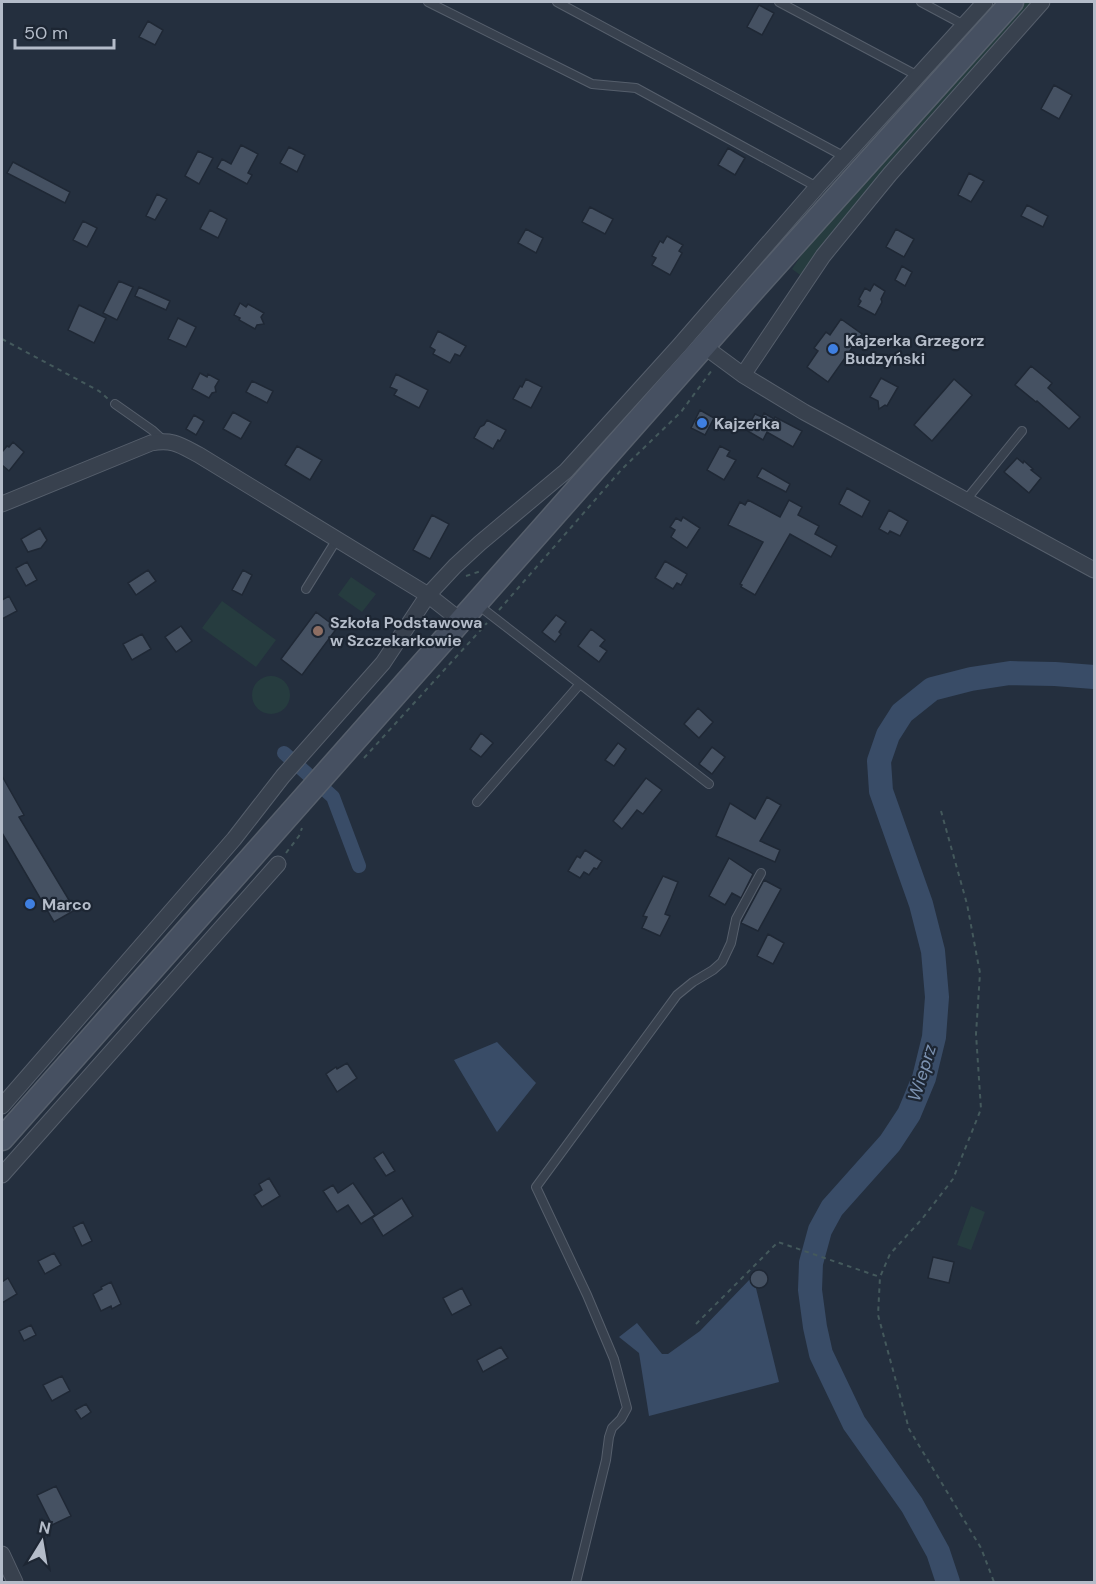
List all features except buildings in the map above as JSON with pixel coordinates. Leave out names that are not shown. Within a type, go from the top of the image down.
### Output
[{"type":"main road","points":[[2,1139],[461,621],[485,610],[712,353],[758,285],[1012,2]]},
{"type":"street","points":[[2,1106],[234,839],[283,776],[383,663],[428,595],[480,543],[566,471],[985,2]]},
{"type":"street","points":[[743,375],[823,256],[890,174],[1042,2]]},
{"type":"street","points":[[712,353],[763,392],[1095,570]]},
{"type":"street","points":[[2,504],[151,443],[175,442],[428,595],[461,621]]},
{"type":"street","points":[[2,1175],[278,864]]},
{"type":"street","points":[[2,1554],[15,1582]]},
{"type":"lane","points":[[428,2],[592,84],[636,88],[818,187]]},
{"type":"lane","points":[[557,2],[845,157]]},
{"type":"lane","points":[[779,2],[918,76]]},
{"type":"lane","points":[[921,2],[964,25]]},
{"type":"lane","points":[[115,404],[164,441]]},
{"type":"lane","points":[[966,500],[1022,431]]},
{"type":"lane","points":[[306,589],[337,539]]},
{"type":"lane","points":[[485,610],[709,784]]},
{"type":"lane","points":[[477,802],[580,684]]},
{"type":"lane","points":[[576,1582],[606,1460],[609,1437],[612,1428],[627,1408],[614,1359],[587,1295],[536,1187],[677,995],[722,962],[731,943],[736,919],[761,873]]},
{"type":"path","points":[[2,339],[99,392],[115,404]]},
{"type":"path","points":[[356,762],[366,758],[485,610],[622,469],[681,412],[712,353]]},
{"type":"path","points":[[442,580],[448,583],[480,571]]},
{"type":"path","points":[[941,811],[967,904],[980,973],[976,1034],[981,1109],[953,1179],[922,1219],[890,1254],[880,1276],[879,1315],[909,1429],[981,1548],[994,1582]]},
{"type":"path","points":[[278,864],[303,827]]},
{"type":"path","points":[[696,1324],[778,1242],[880,1276]]},
{"type":"green space","points":[[1025,2],[1034,2],[886,167],[822,245],[803,277],[792,269],[811,241]]},
{"type":"green space","points":[[351,577],[376,594],[362,612],[338,595]]},
{"type":"green space","points":[[222,601],[276,640],[256,667],[202,628]]},
{"type":"green space","points":[[271,676],[285,681],[290,695],[285,709],[271,714],[257,709],[252,695],[257,681]]},
{"type":"green space","points":[[971,1206],[985,1212],[971,1250],[957,1245]]},
{"type":"water","points":[[497,1042],[536,1083],[497,1132],[454,1060]]},
{"type":"water","points":[[753,1276],[779,1382],[649,1416],[639,1353],[619,1337],[637,1323],[662,1354],[668,1354],[700,1331]]},
{"type":"waterway","name":"Wieprz","points":[[948,1582],[938,1552],[912,1505],[854,1423],[821,1354],[810,1290],[811,1263],[820,1230],[832,1208],[890,1143],[909,1114],[924,1078],[934,1037],[937,997],[933,951],[921,904],[881,791],[879,761],[888,735],[902,713],[932,689],[971,679],[1010,673],[1094,677]]},
{"type":"waterway","points":[[284,753],[333,797],[359,866]]},
{"type":"place","name":"Kajzerka Grzegorz Budzyński","points":[[833,349]]},
{"type":"place","name":"Kajzerka","points":[[702,423]]},
{"type":"place","name":"Szkoła Podstawowa w Szczekarkowie","points":[[318,631]]},
{"type":"place","name":"Marco","points":[[30,904]]}]
